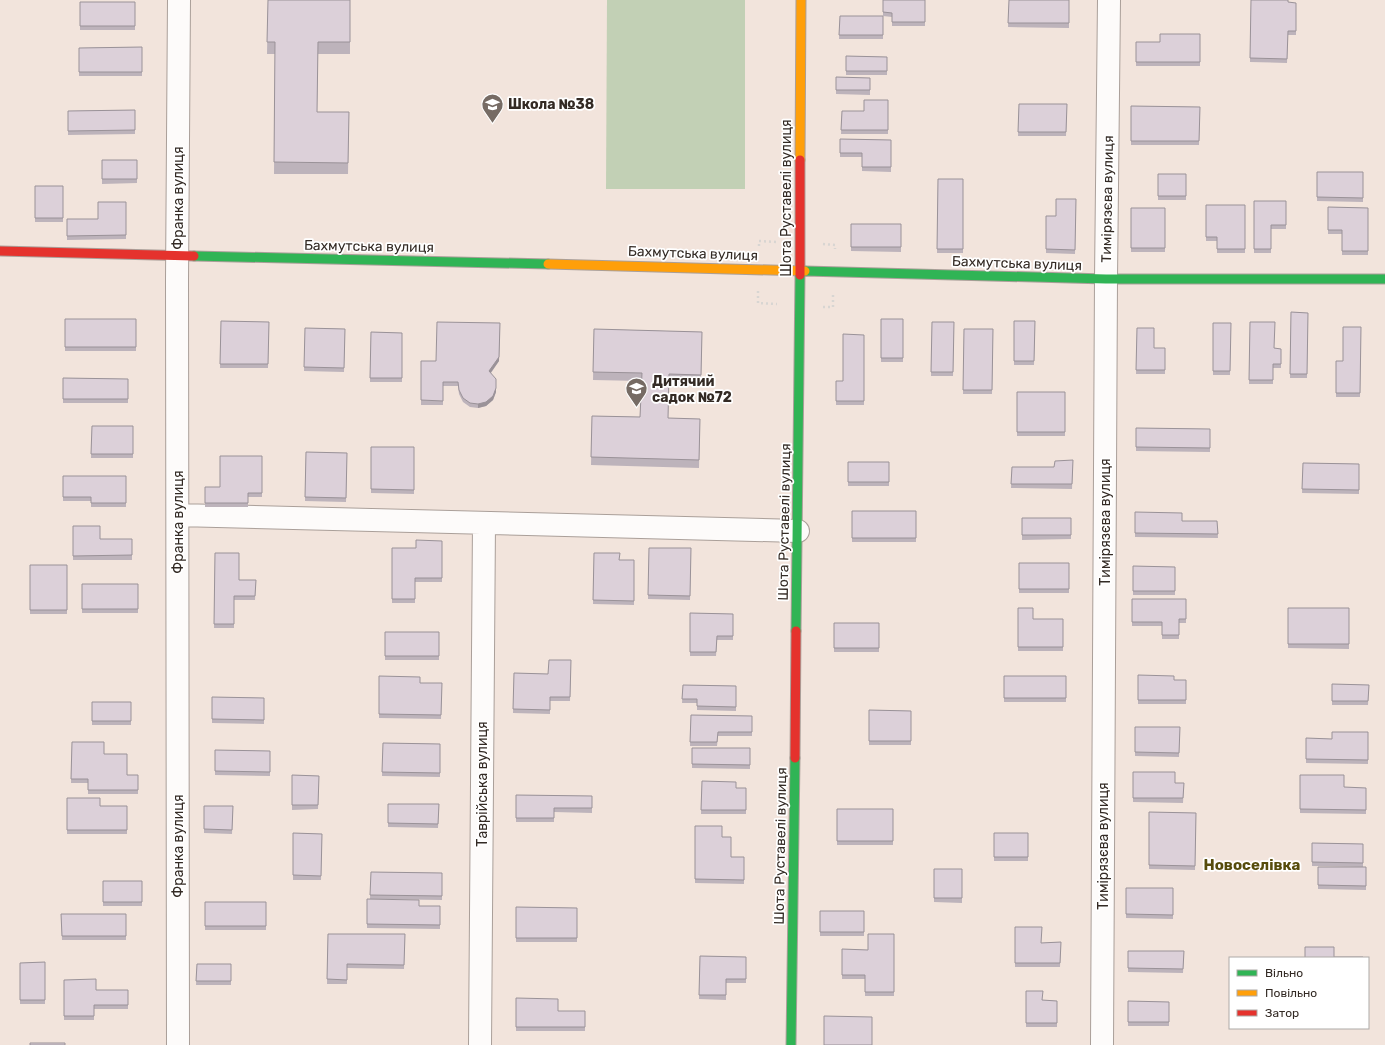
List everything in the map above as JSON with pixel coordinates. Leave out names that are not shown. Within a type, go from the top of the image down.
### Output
[{"type":"street","name":"Франка вулиця","points":[[178,1045],[177,256],[179,0]]},
{"type":"street","name":"Шота Руставелі вулиця","points":[[791,1045],[798,531],[801,0]]},
{"type":"street","name":"Тимірязєва вулиця","points":[[1102,1045],[1106,279],[1110,0]]},
{"type":"street","name":"Бахмутська вулиця","points":[[0,251],[718,267],[800,271],[1106,279],[1385,279]]},
{"type":"street","points":[[178,515],[798,531]]},
{"type":"street","name":"Таврійська вулиця","points":[[480,1045],[484,523]]},
{"type":"path","points":[[759,250],[759,241],[784,242]]},
{"type":"path","points":[[758,287],[758,303],[783,305]]},
{"type":"path","points":[[820,307],[833,308],[833,293]]},
{"type":"green space","points":[[607,0],[745,0],[745,189],[606,189]]},
{"type":"building","points":[[268,0],[350,0],[350,42],[318,42],[317,112],[349,112],[348,163],[274,162],[275,42],[267,42]]},
{"type":"building","points":[[883,0],[925,0],[925,22],[892,22],[892,13],[883,12]]},
{"type":"building","points":[[1009,0],[1069,0],[1069,23],[1008,23]]},
{"type":"building","points":[[1251,0],[1288,0],[1288,2],[1296,3],[1296,31],[1288,31],[1287,59],[1250,58]]},
{"type":"building","points":[[80,2],[135,2],[135,26],[80,26]]},
{"type":"building","points":[[840,16],[883,16],[883,35],[839,35]]},
{"type":"building","points":[[1160,34],[1200,34],[1200,62],[1136,62],[1136,42],[1160,42]]},
{"type":"building","points":[[142,47],[142,72],[79,72],[79,48]]},
{"type":"building","points":[[846,56],[887,57],[887,71],[846,71]]},
{"type":"building","points":[[836,77],[870,78],[870,90],[836,90]]},
{"type":"building","points":[[864,100],[888,100],[888,130],[841,130],[842,111],[864,111]]},
{"type":"building","points":[[1019,104],[1067,104],[1066,132],[1018,132]]},
{"type":"building","points":[[1131,106],[1200,107],[1199,141],[1131,141]]},
{"type":"building","points":[[135,110],[135,130],[68,131],[68,111]]},
{"type":"building","points":[[840,139],[891,140],[891,167],[862,167],[862,153],[840,153]]},
{"type":"building","points":[[102,160],[137,160],[137,179],[102,179]]},
{"type":"building","points":[[1317,172],[1363,172],[1363,198],[1317,197]]},
{"type":"building","points":[[1158,174],[1186,174],[1186,196],[1158,196]]},
{"type":"building","points":[[938,179],[963,179],[963,249],[937,249]]},
{"type":"building","points":[[35,186],[63,186],[63,218],[35,218]]},
{"type":"building","points":[[1056,199],[1076,199],[1075,250],[1046,249],[1046,216],[1056,216]]},
{"type":"building","points":[[1254,201],[1286,201],[1286,225],[1271,225],[1271,249],[1254,249]]},
{"type":"building","points":[[98,202],[126,202],[126,235],[67,236],[67,219],[98,219]]},
{"type":"building","points":[[1206,205],[1245,205],[1245,249],[1217,249],[1217,237],[1206,237]]},
{"type":"building","points":[[1328,207],[1368,208],[1368,251],[1342,251],[1342,230],[1328,230]]},
{"type":"building","points":[[1131,208],[1165,208],[1165,248],[1131,248]]},
{"type":"building","points":[[851,224],[901,224],[901,247],[851,247]]},
{"type":"building","points":[[1291,312],[1308,313],[1307,374],[1290,374]]},
{"type":"building","points":[[65,319],[136,319],[136,347],[65,347]]},
{"type":"building","points":[[881,319],[903,319],[903,358],[881,358]]},
{"type":"building","points":[[221,321],[269,322],[268,364],[220,364]]},
{"type":"building","points":[[1014,321],[1035,321],[1034,361],[1014,361]]},
{"type":"building","points":[[437,322],[500,323],[499,357],[489,371],[496,379],[496,388],[493,396],[486,402],[478,404],[470,403],[463,398],[459,390],[458,382],[443,382],[443,401],[421,400],[421,361],[436,361]]},
{"type":"building","points":[[932,322],[954,322],[953,372],[931,372]]},
{"type":"building","points":[[1250,322],[1275,322],[1274,348],[1281,349],[1281,364],[1273,364],[1273,380],[1249,380]]},
{"type":"building","points":[[1213,323],[1231,323],[1230,371],[1213,371]]},
{"type":"building","points":[[1343,327],[1361,327],[1360,393],[1336,393],[1336,361],[1343,361]]},
{"type":"building","points":[[305,328],[345,329],[344,368],[304,367]]},
{"type":"building","points":[[1137,328],[1154,328],[1154,348],[1165,348],[1165,370],[1136,370]]},
{"type":"building","points":[[594,329],[702,332],[701,375],[669,374],[668,418],[700,419],[699,460],[591,457],[592,416],[640,417],[642,373],[593,372]]},
{"type":"building","points":[[964,329],[993,329],[992,390],[963,390]]},
{"type":"building","points":[[371,332],[402,333],[402,378],[370,378]]},
{"type":"building","points":[[843,334],[864,335],[864,401],[836,401],[836,381],[843,381]]},
{"type":"building","points":[[63,378],[128,379],[128,399],[63,399]]},
{"type":"building","points":[[1017,392],[1065,392],[1065,432],[1017,432]]},
{"type":"building","points":[[92,426],[133,426],[133,454],[91,454]]},
{"type":"building","points":[[1136,428],[1210,429],[1210,448],[1136,447]]},
{"type":"building","points":[[371,447],[414,447],[414,490],[371,489]]},
{"type":"building","points":[[306,452],[347,453],[346,498],[305,497]]},
{"type":"building","points":[[220,456],[262,456],[262,493],[248,493],[248,503],[205,503],[205,487],[220,487]]},
{"type":"building","points":[[1073,460],[1072,484],[1011,484],[1012,467],[1054,467],[1055,461]]},
{"type":"building","points":[[848,462],[889,462],[889,482],[848,482]]},
{"type":"building","points":[[1303,463],[1359,464],[1359,490],[1302,489]]},
{"type":"building","points":[[63,476],[126,476],[126,503],[91,503],[91,497],[63,497]]},
{"type":"building","points":[[852,511],[916,511],[916,538],[852,538]]},
{"type":"building","points":[[1135,512],[1182,513],[1182,521],[1217,521],[1218,534],[1135,533]]},
{"type":"building","points":[[1022,518],[1071,518],[1071,535],[1022,535]]},
{"type":"building","points":[[73,526],[100,526],[100,539],[132,539],[132,555],[73,556]]},
{"type":"building","points":[[416,540],[442,541],[442,578],[415,578],[415,599],[392,599],[392,548],[416,548]]},
{"type":"building","points":[[649,548],[691,548],[690,596],[648,595]]},
{"type":"building","points":[[215,553],[239,553],[239,580],[256,580],[255,596],[234,596],[234,624],[214,624]]},
{"type":"building","points":[[594,553],[620,553],[619,560],[634,560],[634,601],[593,600]]},
{"type":"building","points":[[1019,563],[1069,563],[1069,589],[1019,589]]},
{"type":"building","points":[[30,565],[67,565],[67,610],[30,610]]},
{"type":"building","points":[[1133,566],[1175,567],[1175,591],[1133,591]]},
{"type":"building","points":[[82,584],[138,584],[138,609],[82,609]]},
{"type":"building","points":[[1132,599],[1186,599],[1186,619],[1179,619],[1179,635],[1162,635],[1162,622],[1132,622]]},
{"type":"building","points":[[1018,608],[1033,608],[1033,619],[1063,619],[1063,647],[1018,647]]},
{"type":"building","points":[[1288,608],[1349,608],[1349,644],[1288,644]]},
{"type":"building","points":[[690,613],[733,614],[733,636],[717,636],[716,652],[690,652]]},
{"type":"building","points":[[834,623],[879,623],[879,648],[834,648]]},
{"type":"building","points":[[385,632],[439,632],[439,656],[385,656]]},
{"type":"building","points":[[549,660],[571,660],[570,697],[550,697],[550,710],[513,709],[514,673],[548,674]]},
{"type":"building","points":[[1138,675],[1174,676],[1174,680],[1186,680],[1186,700],[1138,700]]},
{"type":"building","points":[[379,676],[420,677],[420,683],[442,683],[441,715],[379,714]]},
{"type":"building","points":[[1004,676],[1066,676],[1066,698],[1004,698]]},
{"type":"building","points":[[1332,684],[1369,685],[1368,701],[1332,701]]},
{"type":"building","points":[[683,685],[736,686],[736,707],[697,706],[697,699],[682,699]]},
{"type":"building","points":[[212,697],[264,698],[264,720],[212,719]]},
{"type":"building","points":[[92,702],[131,702],[131,721],[92,721]]},
{"type":"building","points":[[869,710],[911,711],[911,741],[869,741]]},
{"type":"building","points":[[691,715],[752,716],[752,732],[718,732],[717,742],[690,742]]},
{"type":"building","points":[[1135,727],[1180,727],[1179,753],[1135,752]]},
{"type":"building","points":[[1332,732],[1368,732],[1368,760],[1306,759],[1306,738],[1332,739]]},
{"type":"building","points":[[72,742],[104,742],[104,754],[127,754],[127,775],[138,775],[138,790],[88,790],[88,779],[71,779]]},
{"type":"building","points":[[383,743],[440,744],[440,773],[382,772]]},
{"type":"building","points":[[692,748],[750,748],[750,765],[692,764]]},
{"type":"building","points":[[215,750],[270,751],[270,772],[215,771]]},
{"type":"building","points":[[1133,772],[1175,772],[1175,783],[1184,783],[1183,798],[1133,798]]},
{"type":"building","points":[[292,775],[319,776],[318,805],[292,805]]},
{"type":"building","points":[[1300,775],[1344,775],[1344,787],[1366,788],[1366,810],[1300,809]]},
{"type":"building","points":[[702,781],[736,782],[736,788],[746,788],[746,810],[701,810]]},
{"type":"building","points":[[516,795],[592,796],[592,808],[554,808],[554,818],[516,818]]},
{"type":"building","points":[[67,798],[100,798],[100,806],[127,806],[127,830],[67,830]]},
{"type":"building","points":[[388,804],[439,804],[438,824],[388,823]]},
{"type":"building","points":[[204,806],[233,806],[232,830],[204,829]]},
{"type":"building","points":[[837,809],[893,809],[893,841],[837,841]]},
{"type":"building","points":[[1149,812],[1196,813],[1195,866],[1149,865]]},
{"type":"building","points":[[695,826],[722,826],[722,837],[731,837],[731,857],[744,857],[744,880],[695,879]]},
{"type":"building","points":[[293,833],[322,834],[321,876],[293,875]]},
{"type":"building","points":[[994,833],[1028,833],[1028,857],[994,857]]},
{"type":"building","points":[[1312,843],[1363,844],[1363,863],[1312,862]]},
{"type":"building","points":[[1318,867],[1366,867],[1366,886],[1318,885]]},
{"type":"building","points":[[934,869],[962,869],[962,898],[934,898]]},
{"type":"building","points":[[371,872],[442,873],[442,896],[370,895]]},
{"type":"building","points":[[103,881],[142,881],[142,902],[103,902]]},
{"type":"building","points":[[1126,888],[1173,888],[1173,915],[1126,914]]},
{"type":"building","points":[[367,899],[419,900],[419,906],[440,906],[440,925],[367,924]]},
{"type":"building","points":[[205,902],[266,902],[266,926],[205,926]]},
{"type":"building","points":[[516,907],[577,908],[577,938],[516,938]]},
{"type":"building","points":[[820,911],[864,911],[864,932],[820,932]]},
{"type":"building","points":[[61,914],[126,914],[126,936],[62,936]]},
{"type":"building","points":[[1015,927],[1042,927],[1041,943],[1061,942],[1060,963],[1015,963]]},
{"type":"building","points":[[328,934],[405,934],[404,965],[347,964],[347,980],[327,979]]},
{"type":"building","points":[[868,934],[894,934],[894,992],[865,992],[865,975],[842,975],[842,949],[868,950]]},
{"type":"building","points":[[1305,947],[1334,947],[1334,957],[1305,957]]},
{"type":"building","points":[[1128,951],[1184,951],[1183,969],[1128,968]]},
{"type":"building","points":[[700,956],[746,957],[746,979],[726,979],[726,995],[699,995]]},
{"type":"building","points":[[45,962],[45,1000],[20,1000],[20,963]]},
{"type":"building","points":[[197,964],[231,964],[231,981],[196,981]]},
{"type":"building","points":[[96,979],[96,990],[128,990],[128,1005],[94,1005],[94,1016],[64,1016],[64,980]]},
{"type":"building","points":[[1026,991],[1043,991],[1042,1000],[1057,1001],[1057,1023],[1026,1023]]},
{"type":"building","points":[[516,998],[558,999],[558,1011],[585,1011],[585,1027],[516,1027]]},
{"type":"building","points":[[1128,1001],[1169,1002],[1169,1022],[1128,1022]]},
{"type":"building","points":[[824,1016],[872,1017],[872,1045],[824,1045]]},
{"type":"building","points":[[30,1043],[65,1043],[65,1045],[30,1045]]},
{"type":"traffic: fast","points":[[194,256],[548,264]]},
{"type":"traffic: fast","points":[[805,271],[1106,279],[1385,279]]},
{"type":"traffic: fast","points":[[796,631],[800,275]]},
{"type":"traffic: fast","points":[[791,1045],[795,758]]},
{"type":"traffic: slow","points":[[800,160],[801,0]]},
{"type":"traffic: slow","points":[[548,264],[805,271]]},
{"type":"traffic: jam","points":[[800,160],[800,275]]},
{"type":"traffic: jam","points":[[0,251],[194,256]]},
{"type":"traffic: jam","points":[[795,758],[796,631]]},
{"type":"place","name":"Школа №38","points":[[493,124]]},
{"type":"place","name":"Дитячий садок №72","points":[[637,408]]},
{"type":"district","name":"Новоселівка","points":[[1252,865]]}]
